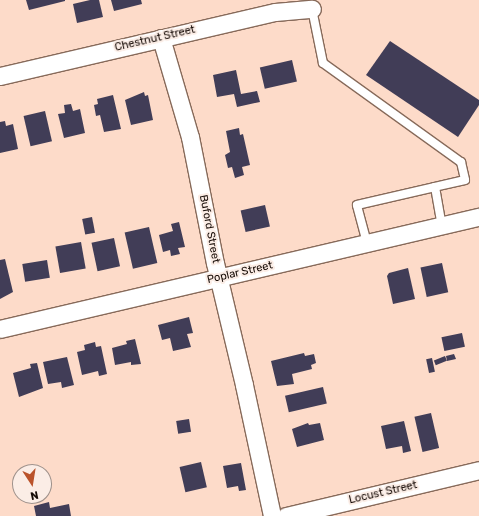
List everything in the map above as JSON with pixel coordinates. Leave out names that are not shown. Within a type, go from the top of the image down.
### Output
[{"type":"street","name":"Chestnut Street","points":[[0,76],[275,12],[312,9]]},
{"type":"street","name":"Buford Street","points":[[161,38],[190,137],[218,278],[272,516]]},
{"type":"street","name":"Poplar Street","points":[[0,329],[479,217]]},
{"type":"street","name":"Locust Street","points":[[286,516],[479,470]]},
{"type":"lane","points":[[312,9],[323,64],[461,162],[465,180],[357,205],[367,244]]},
{"type":"lane","points":[[435,187],[442,226]]},
{"type":"building","points":[[26,0],[65,0],[65,1],[29,10]]},
{"type":"building","points":[[90,0],[99,0],[103,17],[77,23],[73,4]]},
{"type":"building","points":[[111,0],[141,0],[142,4],[114,11]]},
{"type":"building","points":[[390,41],[479,100],[479,105],[458,137],[366,75]]},
{"type":"building","points":[[292,60],[297,81],[265,89],[260,67]]},
{"type":"building","points":[[236,70],[241,94],[257,91],[260,102],[237,107],[234,94],[217,97],[213,75]]},
{"type":"building","points":[[144,92],[145,96],[148,95],[153,120],[131,125],[125,100]]},
{"type":"building","points":[[113,95],[121,129],[104,132],[100,115],[96,116],[94,105],[98,104],[97,99]]},
{"type":"building","points":[[71,104],[73,111],[80,109],[85,133],[64,138],[58,114],[65,113],[64,105]]},
{"type":"building","points":[[45,111],[52,141],[31,146],[24,116]]},
{"type":"building","points":[[5,121],[6,126],[13,124],[18,149],[0,153],[0,122]]},
{"type":"building","points":[[239,128],[240,135],[243,134],[250,165],[242,167],[244,175],[235,178],[232,167],[228,168],[225,155],[230,152],[226,131]]},
{"type":"building","points":[[265,205],[270,226],[246,232],[241,211]]},
{"type":"building","points":[[92,217],[95,233],[85,235],[82,219]]},
{"type":"building","points":[[179,222],[185,247],[178,248],[180,254],[171,256],[170,250],[163,252],[159,235],[173,231],[171,224]]},
{"type":"building","points":[[149,227],[157,263],[133,269],[125,233]]},
{"type":"building","points":[[114,238],[120,266],[98,271],[92,243]]},
{"type":"building","points":[[81,242],[86,269],[60,273],[55,247]]},
{"type":"building","points":[[5,259],[13,292],[0,299],[0,260]]},
{"type":"building","points":[[47,260],[50,278],[25,282],[22,264]]},
{"type":"building","points":[[442,263],[448,292],[427,297],[420,268]]},
{"type":"building","points":[[408,268],[415,299],[393,304],[387,276],[389,273]]},
{"type":"building","points":[[189,317],[193,333],[187,334],[191,347],[173,351],[170,338],[162,340],[158,325]]},
{"type":"building","points":[[462,333],[465,347],[444,351],[441,337]]},
{"type":"building","points":[[135,339],[141,364],[131,365],[131,362],[115,365],[112,348],[127,344],[126,341]]},
{"type":"building","points":[[95,342],[96,347],[101,346],[107,374],[99,376],[98,371],[82,375],[77,352],[85,350],[84,345]]},
{"type":"building","points":[[304,353],[305,356],[314,354],[316,363],[311,365],[312,369],[292,374],[294,384],[277,386],[271,361]]},
{"type":"building","points":[[454,354],[456,359],[447,361],[446,356]]},
{"type":"building","points":[[445,356],[447,361],[436,365],[434,360]]},
{"type":"building","points":[[67,357],[74,385],[62,388],[61,382],[48,384],[43,362]]},
{"type":"building","points":[[432,358],[435,372],[429,373],[426,359]]},
{"type":"building","points":[[37,363],[43,388],[19,397],[13,373],[31,368],[30,364]]},
{"type":"building","points":[[323,387],[327,404],[289,412],[285,396]]},
{"type":"building","points":[[431,413],[439,448],[423,452],[414,417]]},
{"type":"building","points":[[189,419],[191,432],[178,434],[176,421]]},
{"type":"building","points":[[404,421],[411,451],[403,453],[402,446],[386,449],[381,426]]},
{"type":"building","points":[[308,423],[309,425],[320,423],[324,440],[297,447],[292,429]]},
{"type":"building","points":[[201,462],[207,487],[185,492],[180,467]]},
{"type":"building","points":[[241,463],[246,490],[239,491],[238,486],[227,488],[223,466]]},
{"type":"building","points":[[49,504],[50,508],[69,504],[71,516],[36,516],[34,506]]}]
